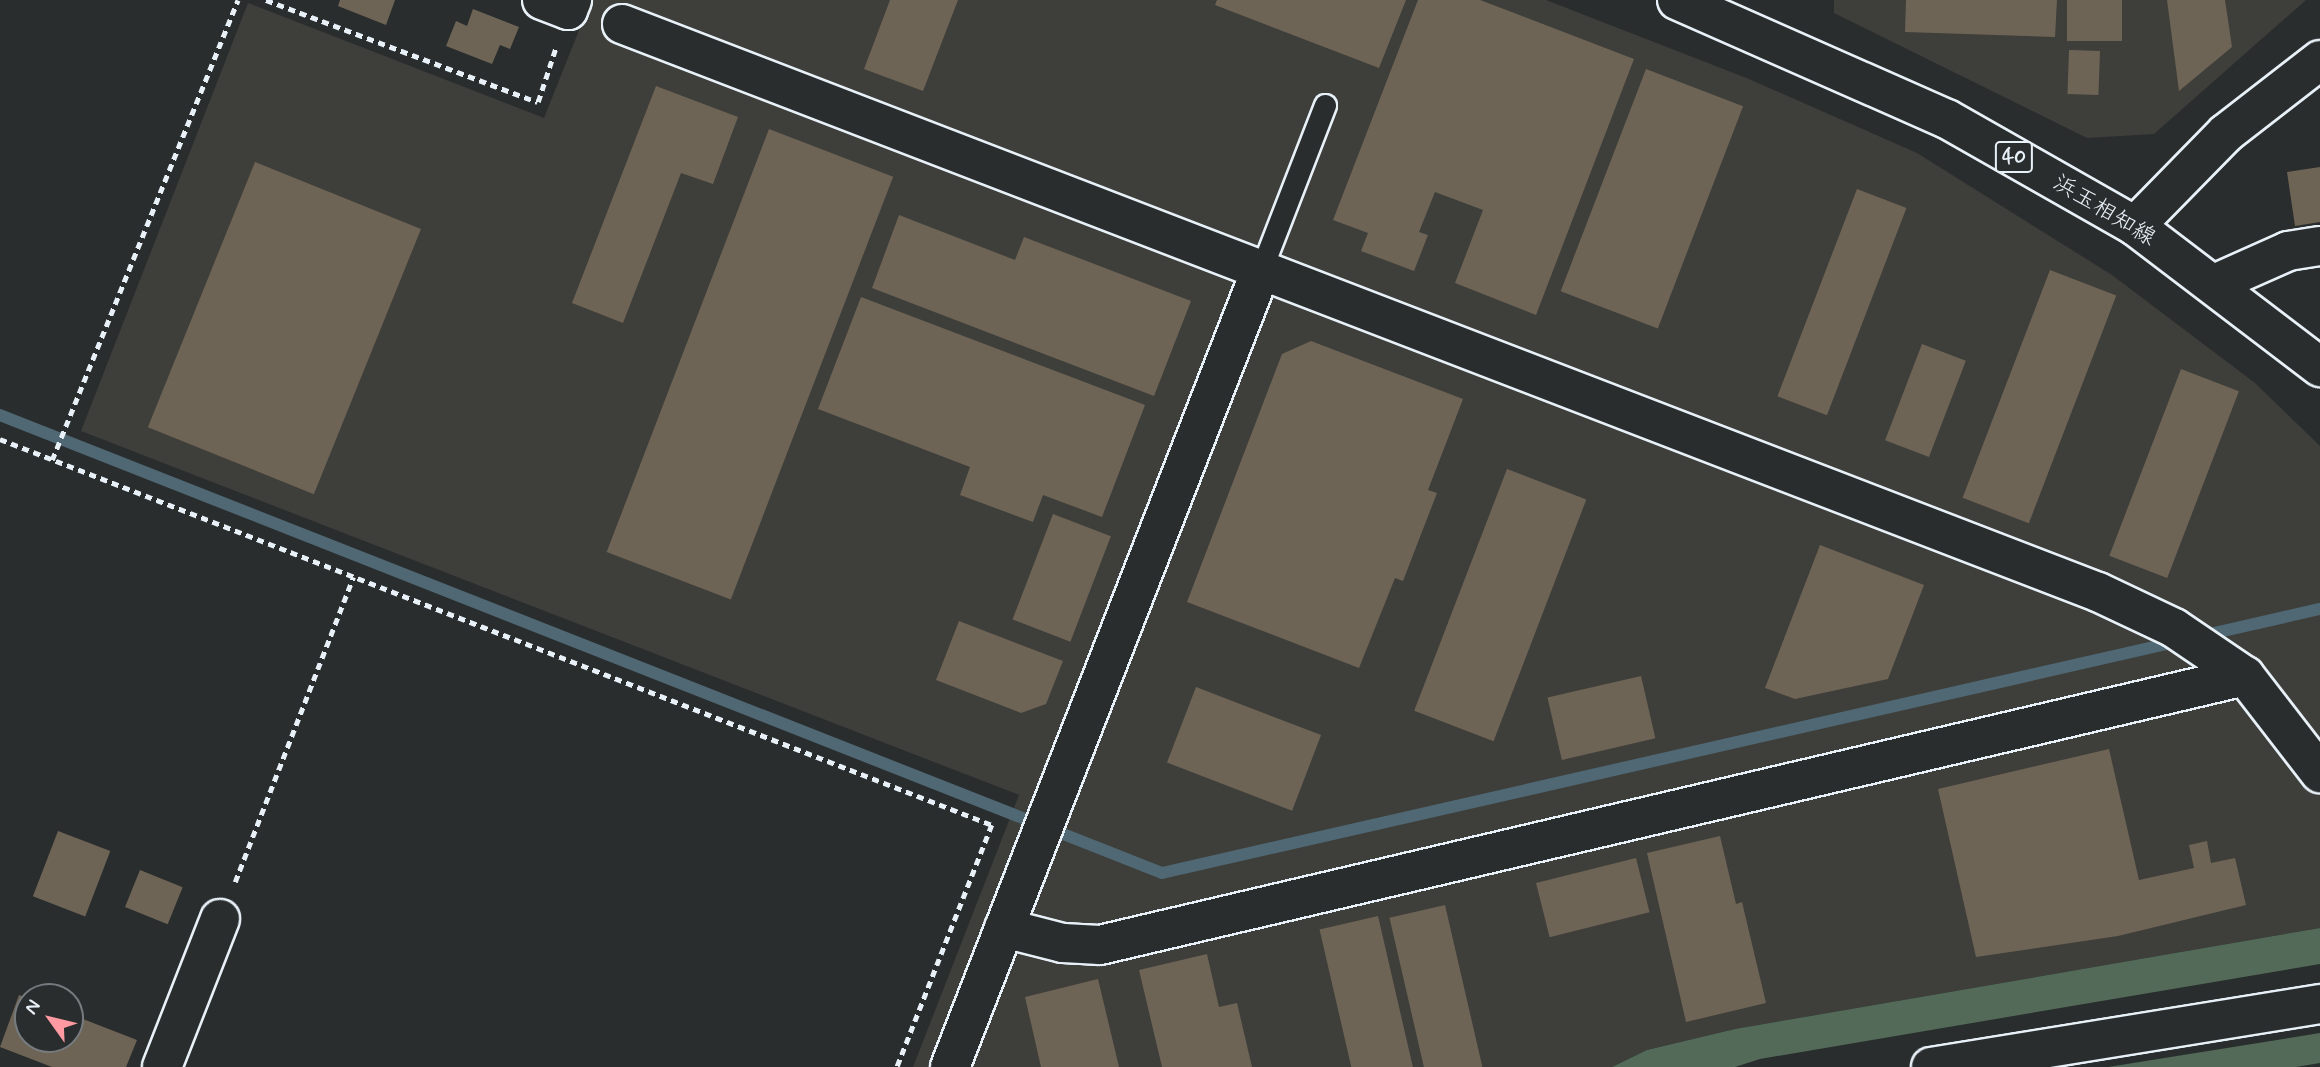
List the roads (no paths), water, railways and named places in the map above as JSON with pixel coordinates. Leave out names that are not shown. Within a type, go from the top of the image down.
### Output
[{"type":"street","name":"浜玉相知線","points":[[1677,0],[1947,119],[2136,226],[2320,367]]},
{"type":"street","points":[[622,24],[2098,592],[2174,628],[2208,648],[2245,676],[2320,773]]},
{"type":"street","points":[[2136,226],[2226,133],[2320,60]]},
{"type":"street","points":[[2214,284],[2288,251],[2320,246]]},
{"type":"street","points":[[950,1067],[1261,270]]},
{"type":"street","points":[[1004,928],[1063,943],[1100,945],[2245,676]]},
{"type":"street","points":[[162,1067],[220,919]]},
{"type":"street","points":[[1931,1067],[2320,1004]]},
{"type":"lane","points":[[1261,270],[1325,105]]},
{"type":"waterway","points":[[0,415],[1162,873],[2180,641]]},
{"type":"waterway","points":[[2201,636],[2320,609]]}]
